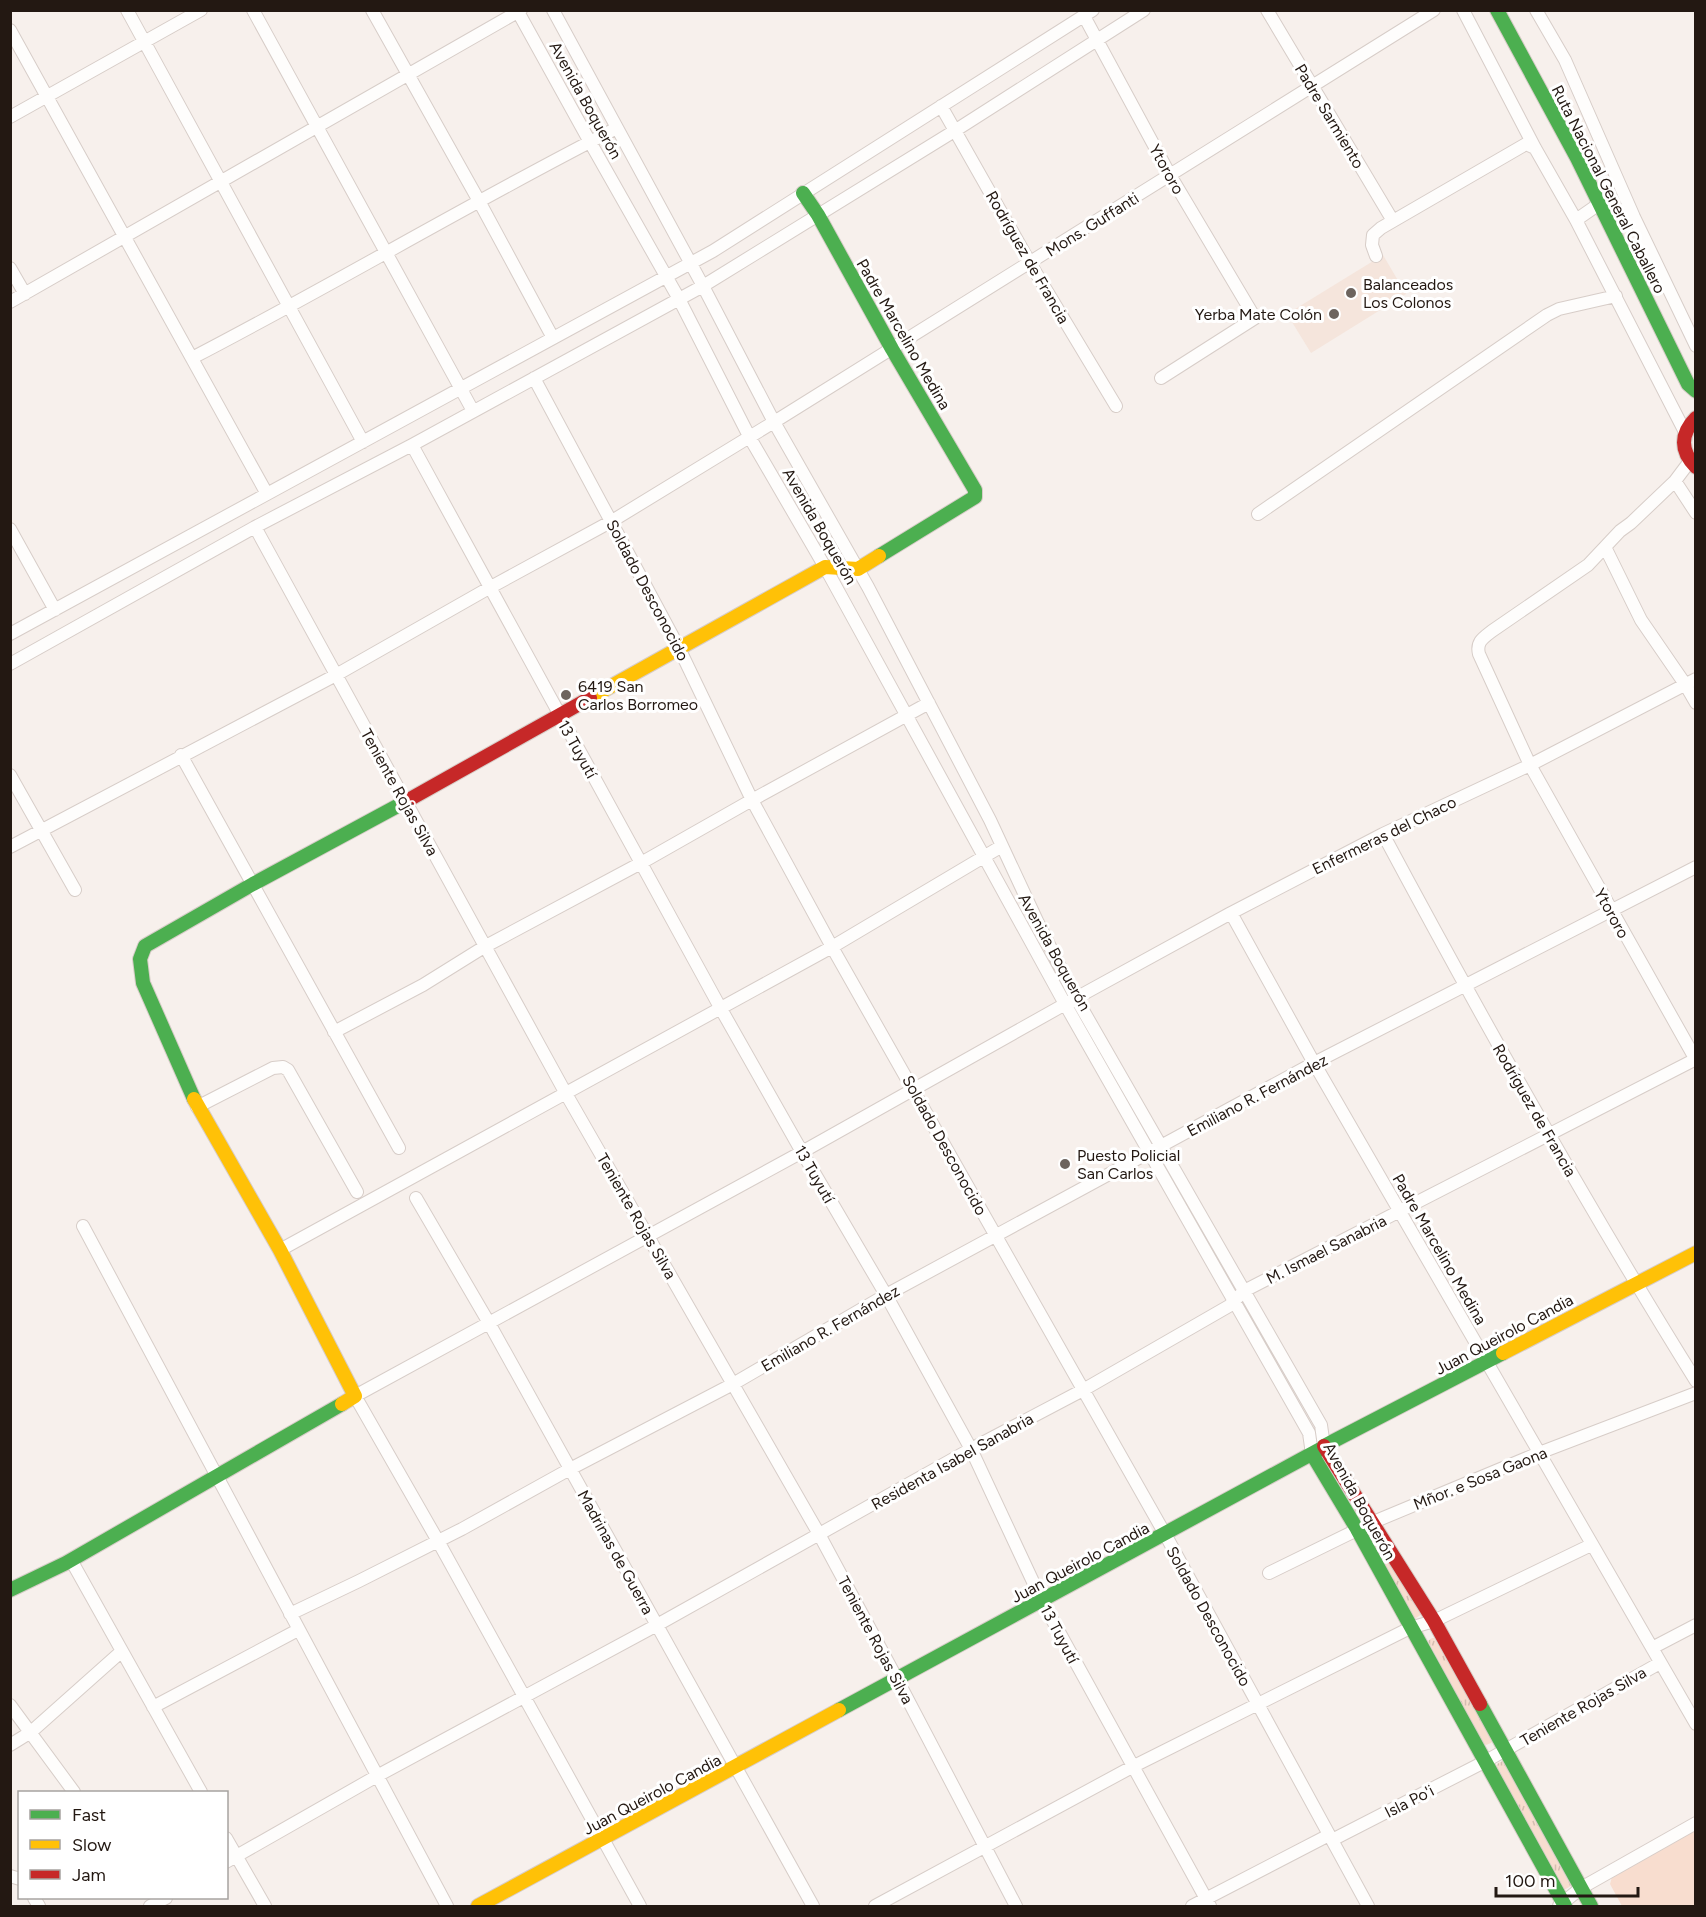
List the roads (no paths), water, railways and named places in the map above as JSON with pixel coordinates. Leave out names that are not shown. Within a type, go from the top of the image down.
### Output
[{"type":"main road","name":"Ruta Nacional General Caballero","points":[[1497,10],[1577,158],[1692,388],[1689,426],[1684,450],[1693,464]]},
{"type":"main road","name":"Padre Marcelino Medina","points":[[803,193],[818,215],[892,349],[975,490],[975,497],[858,569]]},
{"type":"main road","points":[[10,1590],[70,1560],[355,1396],[280,1250],[197,1107],[143,983],[140,952],[145,946],[253,884],[825,567],[858,569]]},
{"type":"main road","name":"Juan Queirolo Candia","points":[[478,1906],[736,1768],[1318,1450],[1695,1253]]},
{"type":"main road","name":"Avenida Boquerón","points":[[1318,1450],[1371,1523],[1434,1621],[1592,1906]]},
{"type":"main road","name":"Avenida Boquerón","points":[[1318,1450],[1357,1529],[1486,1761],[1562,1906]]},
{"type":"street","points":[[128,10],[363,441]]},
{"type":"street","points":[[10,117],[201,10]]},
{"type":"street","points":[[253,10],[473,411]]},
{"type":"street","points":[[372,10],[553,338]]},
{"type":"street","name":"Avenida Boquerón","points":[[553,10],[691,263],[774,422],[858,569],[929,703],[1002,846],[1071,1001],[1149,1152],[1318,1450]]},
{"type":"street","points":[[10,664],[255,527],[412,445],[703,286],[956,130],[1144,10]]},
{"type":"street","name":"Padre Sarmiento","points":[[1267,10],[1393,221]]},
{"type":"street","name":"Mons. Guffanti","points":[[10,847],[336,675],[612,521],[750,438],[1434,10]]},
{"type":"street","points":[[1463,10],[1535,147],[1689,426]]},
{"type":"street","points":[[1536,10],[1565,60],[1634,217],[1695,346]]},
{"type":"street","points":[[10,302],[222,183],[519,11]]},
{"type":"street","name":"Avenida Boquerón","points":[[519,11],[590,142],[680,298],[750,438],[825,567],[984,858],[1162,1146],[1321,1425],[1318,1450]]},
{"type":"street","points":[[10,634],[691,263],[1089,13]]},
{"type":"street","name":"Ytororo","points":[[1089,13],[1096,40],[1170,175],[1255,318],[1161,378]]},
{"type":"street","points":[[10,30],[267,494]]},
{"type":"street","name":"Rodríguez de Francia","points":[[941,106],[1030,263],[1116,406]]},
{"type":"street","points":[[192,358],[617,128]]},
{"type":"street","points":[[1376,256],[1372,245],[1373,235],[1393,221],[1526,144],[1535,147]]},
{"type":"street","points":[[1576,220],[1599,204]]},
{"type":"street","points":[[10,268],[25,294]]},
{"type":"street","points":[[1257,514],[1547,315],[1559,309],[1616,296]]},
{"type":"street","name":"Soldado Desconocido","points":[[534,378],[680,648],[752,800],[832,947],[1165,1534],[1368,1906]]},
{"type":"street","name":"13 Tuyutí","points":[[412,445],[721,1009],[886,1295],[971,1449],[1042,1601],[1208,1903]]},
{"type":"street","name":"Ytororo","points":[[1693,464],[1588,565],[1492,631],[1480,640],[1478,647],[1479,654],[1530,765],[1695,1060]]},
{"type":"street","points":[[1675,481],[1695,513]]},
{"type":"street","name":"Teniente Rojas Silva","points":[[255,527],[565,1092],[819,1534],[1016,1906]]},
{"type":"street","points":[[10,529],[55,610]]},
{"type":"street","points":[[1605,547],[1641,620],[1690,681],[1695,703]]},
{"type":"street","name":"Enfermeras del Chaco","points":[[355,1396],[802,1152],[1231,913],[1383,834],[1530,765],[1690,681]]},
{"type":"street","points":[[333,1032],[423,985],[484,947],[641,863],[929,703]]},
{"type":"street","points":[[181,755],[399,1148]]},
{"type":"street","points":[[10,775],[75,890]]},
{"type":"street","name":"Rodríguez de Francia","points":[[1383,834],[1548,1134],[1635,1284],[1695,1381]]},
{"type":"street","points":[[280,1250],[832,947],[1002,846]]},
{"type":"street","name":"Emiliano R. Fernández","points":[[290,1614],[438,1541],[734,1384],[886,1295],[1314,1063],[1695,867]]},
{"type":"street","name":"Padre Marcelino Medina","points":[[1231,913],[1314,1063],[1695,1724]]},
{"type":"street","name":"M. Ismael Sanabria","points":[[1245,1291],[1695,1060]]},
{"type":"street","points":[[197,1107],[273,1068],[283,1067],[288,1070],[357,1192]]},
{"type":"street","name":"Madrinas de Guerra","points":[[416,1198],[489,1323],[813,1906]]},
{"type":"street","points":[[83,1226],[447,1906]]},
{"type":"street","name":"Residenta Isabel Sanabria","points":[[231,1859],[376,1776],[657,1625],[971,1449],[1083,1390],[1228,1306],[1245,1291]]},
{"type":"street","name":"Mñor. e Sosa Gaona","points":[[1269,1573],[1371,1523],[1539,1453],[1695,1393]]},
{"type":"street","points":[[355,1396],[640,1906]]},
{"type":"street","points":[[875,1906],[1132,1767],[1257,1703],[1410,1628],[1434,1621],[1591,1545]]},
{"type":"street","points":[[70,1560],[200,1791]]},
{"type":"street","name":"Teniente Rojas Silva","points":[[1652,1648],[1695,1625]]},
{"type":"street","points":[[153,1707],[298,1630]]},
{"type":"street","points":[[10,1745],[31,1731],[122,1651]]},
{"type":"street","name":"Teniente Rojas Silva","points":[[1486,1761],[1660,1663]]},
{"type":"street","points":[[10,1706],[31,1731],[73,1791]]},
{"type":"street","name":"Isla Po'i","points":[[1192,1906],[1208,1903],[1331,1837],[1486,1761]]},
{"type":"street","points":[[1562,1906],[1581,1888],[1695,1823]]},
{"type":"street","points":[[231,1859],[265,1906]]},
{"type":"place","name":"Balanceados Los Colonos","points":[[1351,293]]},
{"type":"place","name":"Yerba Mate Colón","points":[[1334,314]]},
{"type":"place","name":"6419 San Carlos Borromeo","points":[[566,695]]},
{"type":"place","name":"Puesto Policial San Carlos","points":[[1065,1164]]}]
